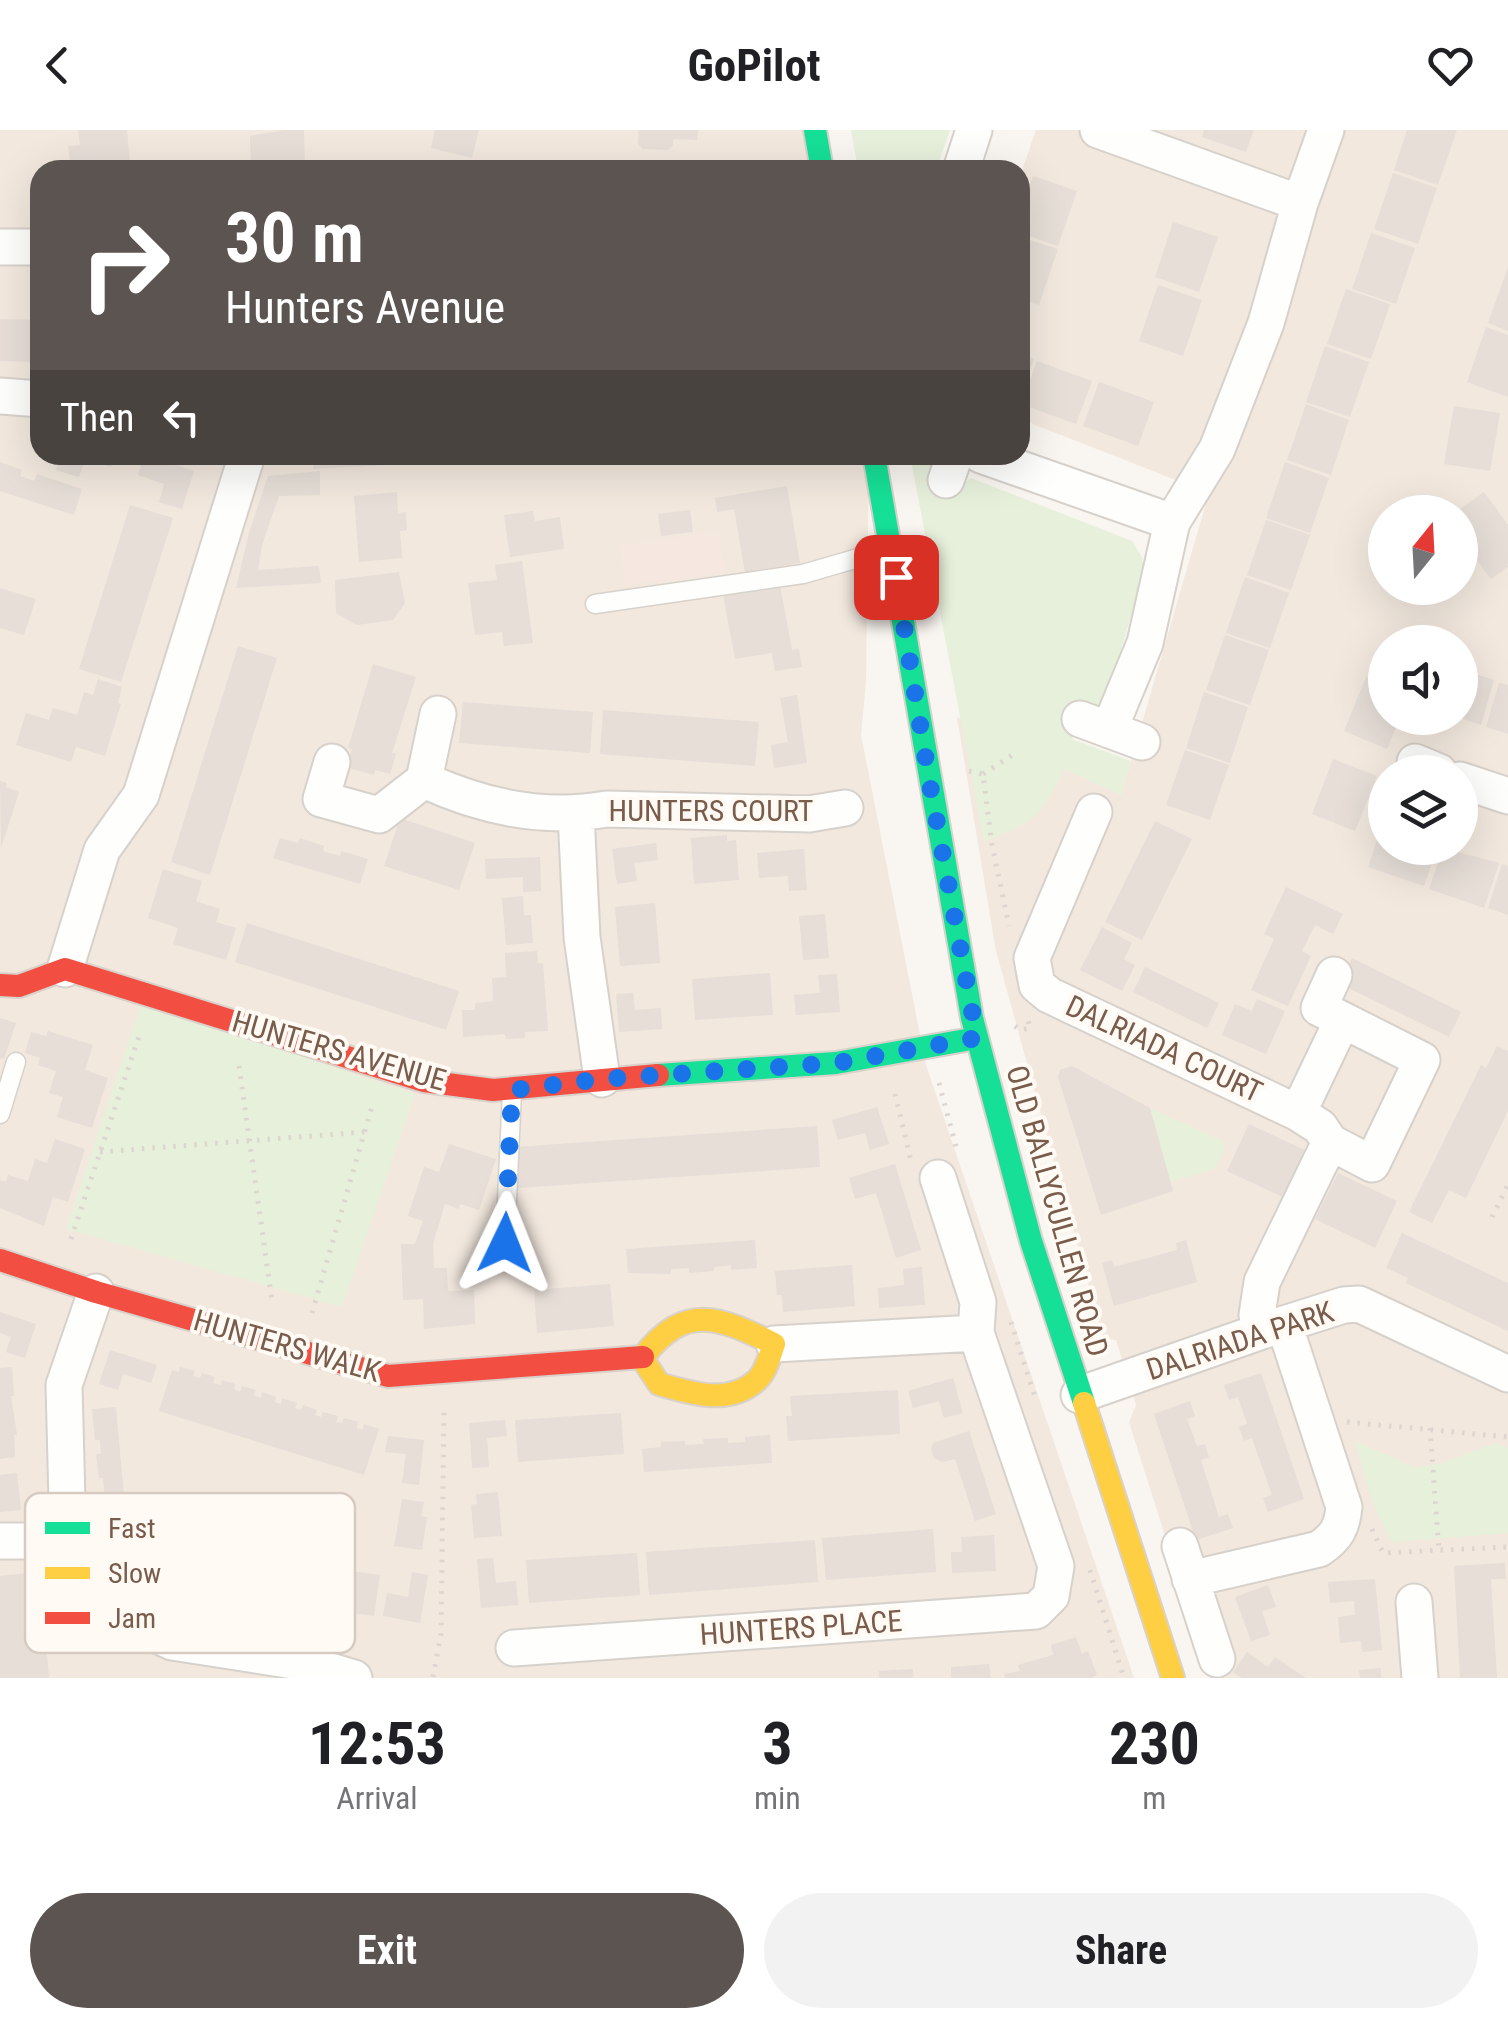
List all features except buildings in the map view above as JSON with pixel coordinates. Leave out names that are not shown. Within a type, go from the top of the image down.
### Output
[{"type":"street","points":[[815,130],[820,160]]},
{"type":"street","points":[[964,160],[974,130]]},
{"type":"street","points":[[1098,130],[1300,202]]},
{"type":"street","points":[[1142,742],[1094,724],[1145,643],[1172,522],[1217,448],[1266,323],[1300,202],[1326,130]]},
{"type":"street","points":[[0,247],[30,247]]},
{"type":"street","points":[[0,396],[30,398]]},
{"type":"street","points":[[0,985],[19,986],[65,969],[102,850],[141,795],[244,465]]},
{"type":"street","name":"OLD BALLYCULLEN ROAD","points":[[876,465],[977,1038],[1032,1241],[1172,1678]]},
{"type":"street","points":[[1010,465],[1172,522]]},
{"type":"street","points":[[332,762],[321,799],[379,815],[424,780],[438,714]]},
{"type":"street","name":"HUNTERS COURT","points":[[424,780],[520,812],[576,814],[607,809],[808,814],[846,808]]},
{"type":"street","points":[[1478,786],[1508,796]]},
{"type":"street","name":"DALRIADA COURT","points":[[1094,812],[1032,958],[1036,985],[1049,995],[1298,1113],[1320,1127],[1330,1142],[1372,1164],[1422,1060],[1342,1021],[1298,1113]]},
{"type":"street","name":"HUNTERS COURT","points":[[576,814],[582,937],[602,1079]]},
{"type":"street","name":"HUNTERS AVENUE","points":[[65,969],[424,1081],[512,1090],[602,1079],[836,1063],[977,1038]]},
{"type":"street","points":[[1334,975],[1318,1008],[1342,1021]]},
{"type":"street","points":[[1217,1658],[1185,1563],[1319,1549],[1342,1527],[1344,1507],[1273,1328],[1257,1315],[1262,1282],[1330,1142]]},
{"type":"street","points":[[938,1172],[978,1302],[976,1332],[1073,1567]]},
{"type":"street","name":"HUNTERS WALK","points":[[0,1260],[96,1292],[388,1376],[642,1358]]},
{"type":"street","points":[[67,1493],[64,1385],[96,1292]]},
{"type":"street","name":"DALRIADA PARK","points":[[1079,1395],[1273,1328],[1359,1304],[1508,1374]]},
{"type":"street","points":[[774,1344],[760,1378],[741,1390],[704,1397],[659,1384],[642,1358],[668,1329],[709,1318],[774,1344],[976,1332]]},
{"type":"street","name":"HUNTERS PLACE","points":[[514,1648],[1036,1611],[1073,1567]]},
{"type":"street","points":[[1414,1602],[1420,1678]]},
{"type":"street","points":[[242,1653],[300,1662],[354,1678]]},
{"type":"lane","points":[[595,604],[803,574],[891,549]]},
{"type":"lane","points":[[0,1114],[16,1062]]},
{"type":"lane","points":[[505,1243],[512,1090]]},
{"type":"path","points":[[961,770],[984,774],[1014,754]]},
{"type":"path","points":[[984,774],[992,845]]},
{"type":"path","points":[[72,1239],[139,1036],[122,1030]]},
{"type":"path","points":[[239,1073],[272,1301]]},
{"type":"path","points":[[892,1079],[938,1172]]},
{"type":"path","points":[[938,1172],[940,1084]]},
{"type":"path","points":[[312,1314],[375,1098]]},
{"type":"path","points":[[100,1152],[365,1132]]},
{"type":"path","points":[[1492,1217],[1508,1185]]},
{"type":"path","points":[[521,1260],[522,1270]]},
{"type":"path","points":[[1008,1312],[1038,1404]]},
{"type":"path","points":[[433,1677],[441,1634],[444,1408]]},
{"type":"path","points":[[1332,1420],[1508,1437]]},
{"type":"path","points":[[1430,1428],[1439,1552]]},
{"type":"path","points":[[1368,1522],[1384,1554],[1508,1546]]},
{"type":"path","points":[[1073,1567],[1124,1678]]},
{"type":"shaded area","points":[[0,130],[815,130],[820,160],[30,160],[30,465],[869,465],[866,681],[861,735],[926,1065],[1134,1678],[0,1678]]},
{"type":"shaded area","points":[[1036,130],[1508,130],[1508,1678],[1210,1678],[1129,1422],[1136,1405],[1116,1340],[1103,1338],[996,951],[957,717],[1121,795],[1209,493],[1030,423],[1030,160],[1026,160]]},
{"type":"shaded area","points":[[718,532],[724,573],[625,585],[621,545]]},
{"type":"green space","points":[[851,130],[950,130],[940,160],[856,160]]},
{"type":"green space","points":[[912,465],[933,465],[929,477],[960,486],[971,478],[1132,541],[1142,557],[1144,573],[1104,706],[1084,714],[1072,739],[1131,761],[1121,795],[1064,769],[1042,809],[1015,829],[984,842]]},
{"type":"green space","points":[[141,1004],[415,1094],[342,1307],[66,1229]]},
{"type":"green space","points":[[1150,1108],[1223,1141],[1224,1152],[1214,1169],[1170,1182]]},
{"type":"green space","points":[[1355,1441],[1414,1467],[1439,1464],[1496,1443],[1508,1448],[1508,1533],[1392,1542],[1373,1504]]},
{"type":"traffic: fast","points":[[815,130],[820,160]]},
{"type":"traffic: fast","points":[[876,465],[972,1018],[1031,1241],[1084,1403]]},
{"type":"traffic: fast","points":[[658,1075],[836,1063],[977,1038]]},
{"type":"traffic: slow","points":[[642,1358],[659,1384],[697,1394],[722,1395],[746,1388],[757,1380],[774,1344],[736,1327],[704,1320],[673,1328],[643,1357]]},
{"type":"traffic: slow","points":[[1084,1403],[1173,1678]]},
{"type":"traffic: jam","points":[[0,985],[19,986],[65,969],[424,1081],[493,1090],[658,1075]]},
{"type":"traffic: jam","points":[[0,1260],[96,1292],[388,1376],[643,1357]]},
{"type":"route","points":[[505,1243],[512,1090],[602,1079],[836,1063],[977,1038],[896,577]]}]
